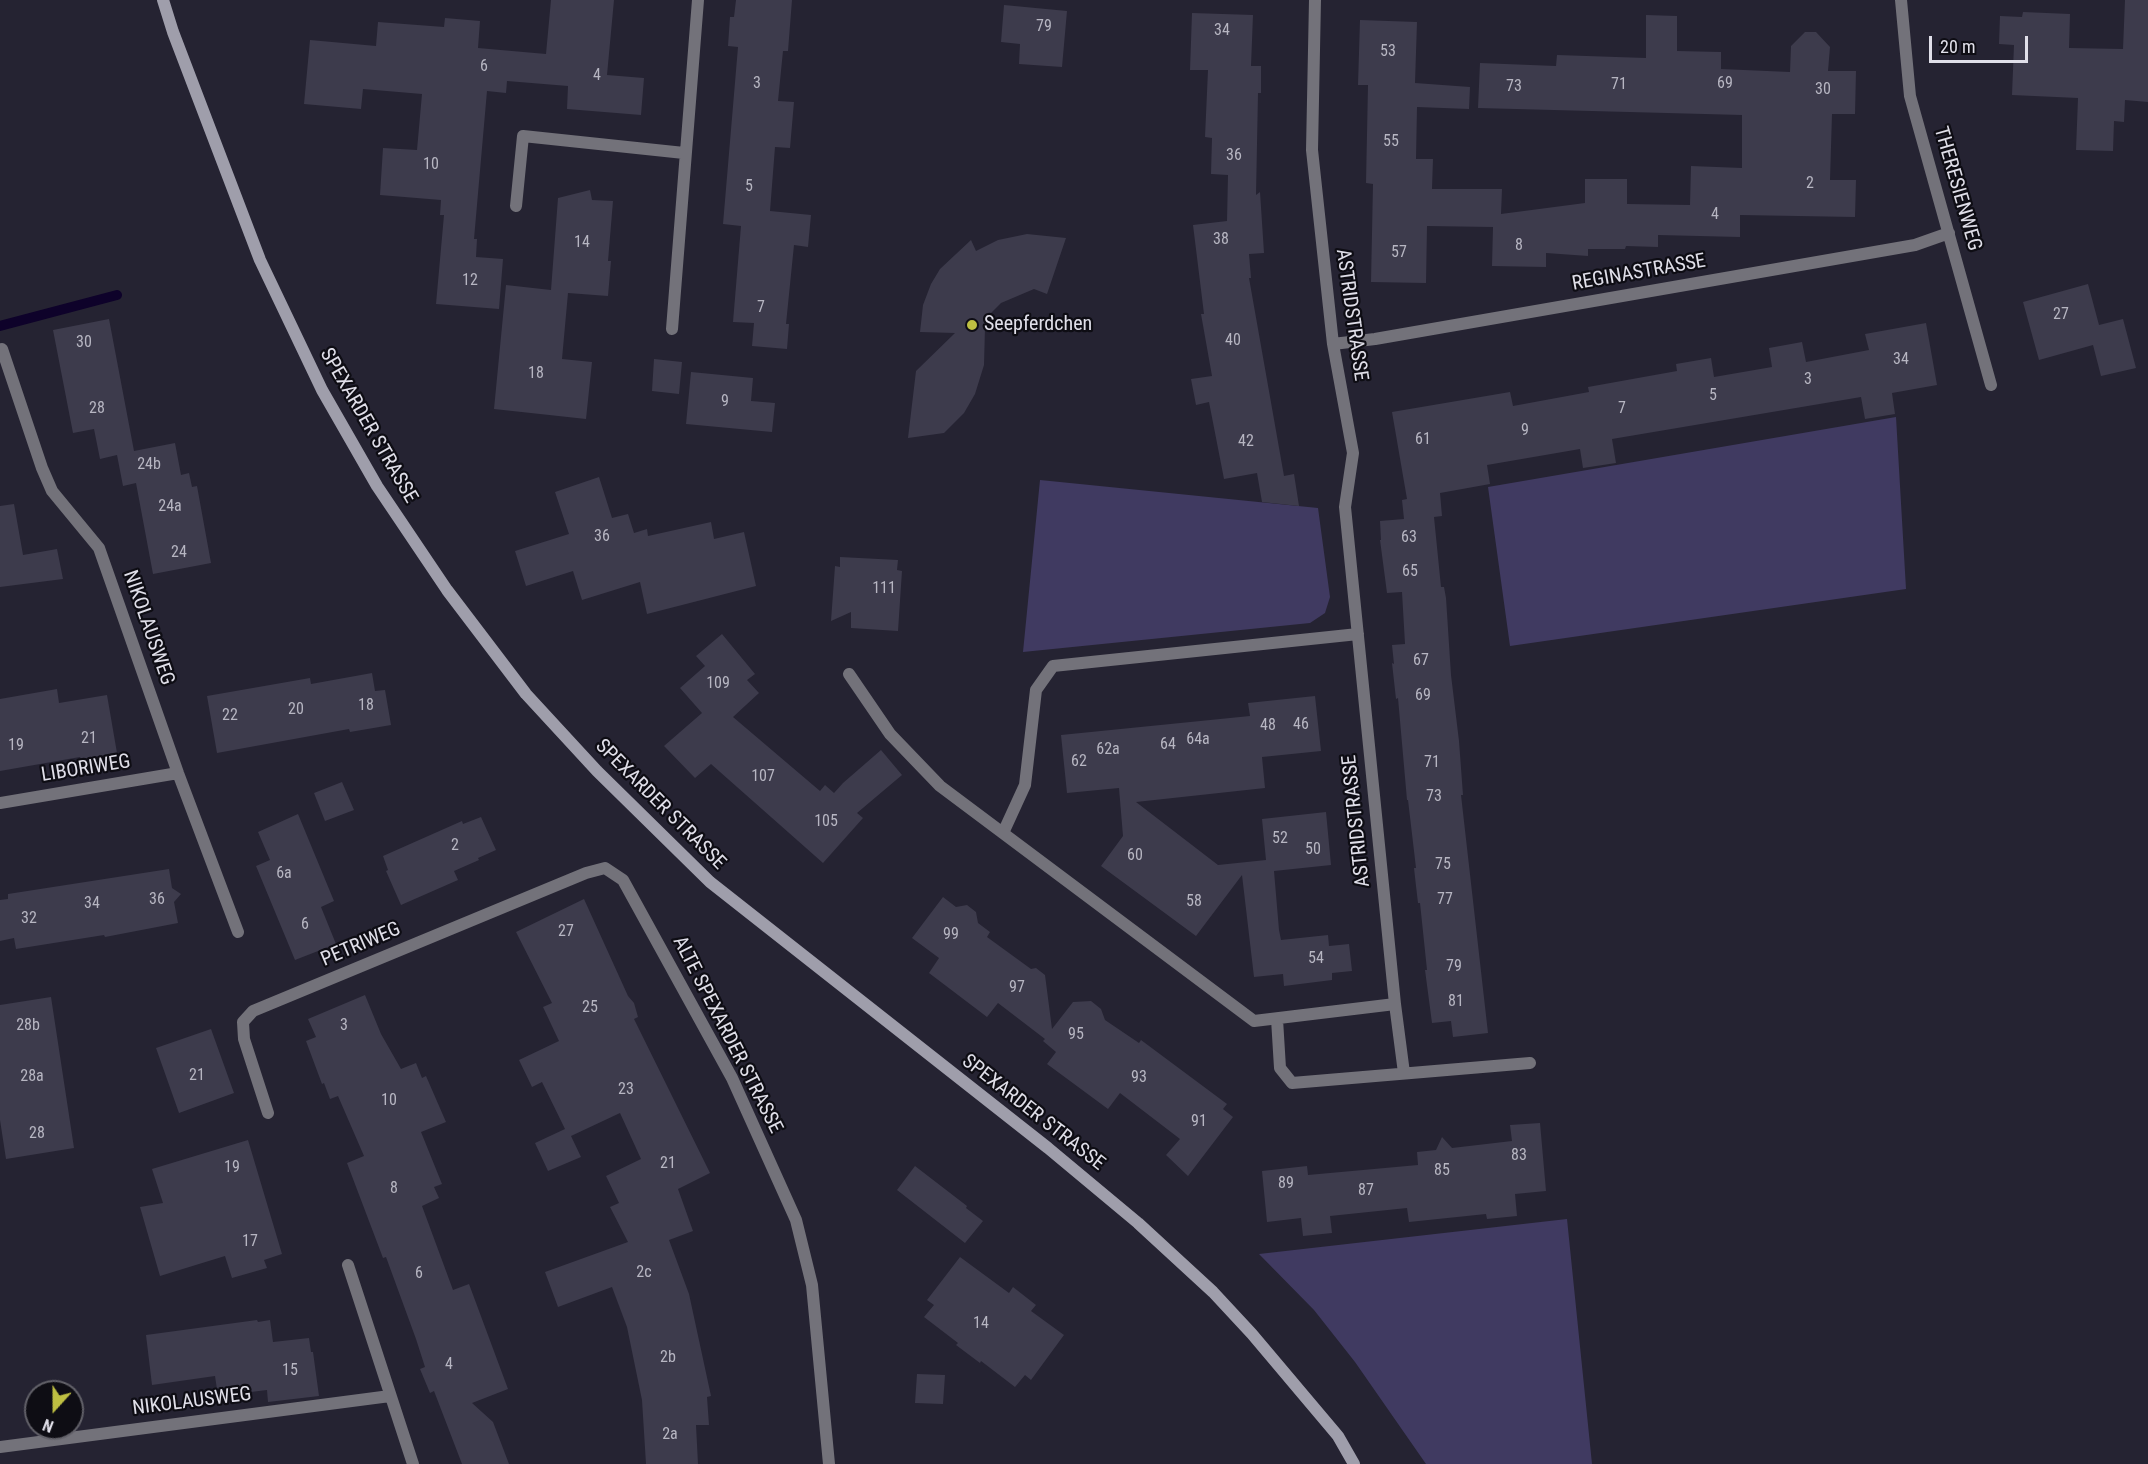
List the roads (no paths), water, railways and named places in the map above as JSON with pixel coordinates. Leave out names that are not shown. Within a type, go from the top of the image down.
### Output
[{"type":"main road","name":"SPEXARDER STRASSE","points":[[163,0],[173,32],[260,260],[322,390],[389,505],[447,590],[526,694],[597,771],[710,882],[1048,1149],[1138,1223],[1214,1292],[1338,1436],[1354,1464]]},
{"type":"street","points":[[672,329],[684,153],[698,0]]},
{"type":"street","name":"ASTRIDSTRASSE","points":[[1315,0],[1311,150],[1333,344],[1353,453],[1345,507],[1404,1073]]},
{"type":"street","name":"THERESIENWEG","points":[[1901,0],[1910,96],[1991,385]]},
{"type":"street","points":[[516,206],[523,136],[684,153]]},
{"type":"street","name":"REGINASTRASSE","points":[[1333,344],[1387,337],[1914,245],[1949,233]]},
{"type":"street","name":"NIKOLAUSWEG","points":[[2,349],[52,491],[99,548],[178,773],[238,932]]},
{"type":"street","points":[[1003,833],[1025,785],[1036,690],[1053,666],[1358,634]]},
{"type":"street","points":[[849,674],[891,734],[940,786],[1254,1021],[1395,1004]]},
{"type":"street","name":"LIBORIWEG","points":[[0,803],[178,773]]},
{"type":"street","name":"ALTE SPEXARDER STRASSE","points":[[585,873],[605,868],[623,880],[732,1078],[795,1220],[812,1286],[829,1464]]},
{"type":"street","name":"PETRIWEG","points":[[268,1113],[244,1039],[243,1022],[253,1011],[585,873]]},
{"type":"street","points":[[1277,1019],[1280,1068],[1292,1083],[1530,1063]]},
{"type":"street","points":[[348,1265],[413,1464]]},
{"type":"street","name":"NIKOLAUSWEG","points":[[0,1447],[390,1396]]},
{"type":"waterway","points":[[0,326],[117,295]]},
{"type":"place","name":"Seepferdchen","points":[[972,325]]}]
